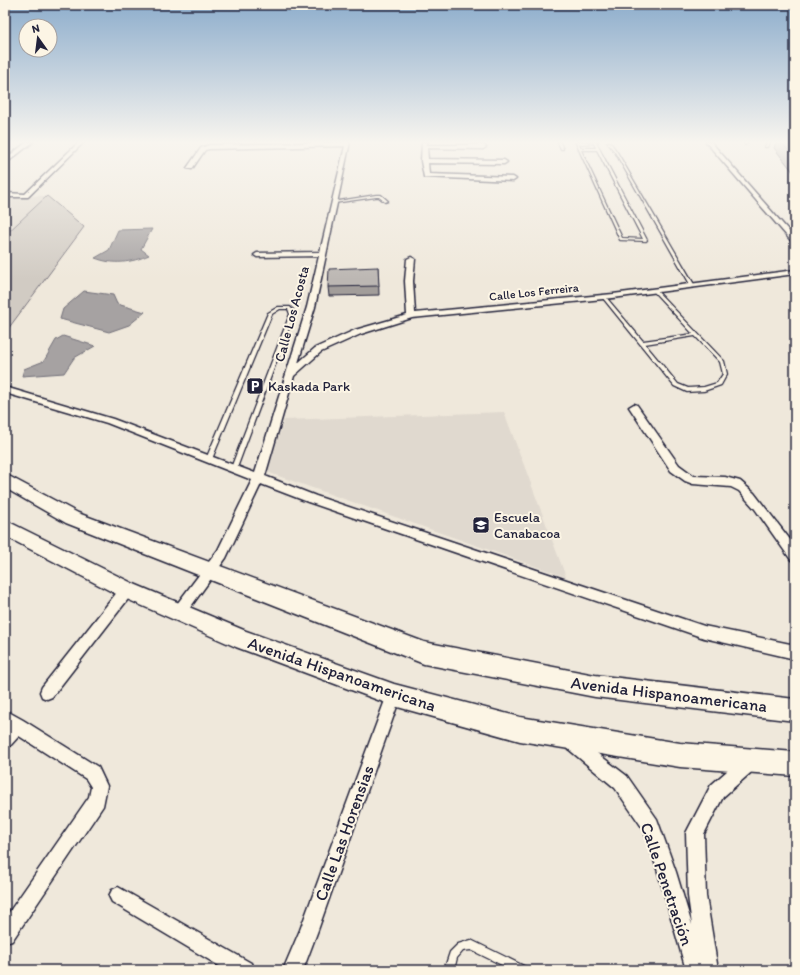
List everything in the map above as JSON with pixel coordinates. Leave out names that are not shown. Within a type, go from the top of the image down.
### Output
[{"type":"main road","name":"Avenida Hispanoamericana","points":[[5,480],[72,518],[424,653],[595,686],[795,710]]},
{"type":"main road","name":"Avenida Hispanoamericana","points":[[5,527],[127,590],[243,640],[394,695],[520,729],[680,755],[795,764]]},
{"type":"street","points":[[5,196],[26,196],[35,188]]},
{"type":"street","name":"Calle Los Acosta","points":[[179,612],[222,554],[259,477],[311,307],[337,188]]},
{"type":"street","points":[[748,188],[795,242]]},
{"type":"street","points":[[257,255],[322,254]]},
{"type":"street","points":[[411,259],[409,281],[411,316]]},
{"type":"street","name":"Calle Los Ferreira","points":[[290,375],[318,350],[358,332],[411,316],[604,297],[795,272]]},
{"type":"street","points":[[5,390],[110,421],[319,501],[704,632],[795,652]]},
{"type":"street","points":[[634,408],[675,468],[693,480],[723,481],[737,485],[748,492],[795,556]]},
{"type":"street","points":[[47,692],[127,590]]},
{"type":"street","name":"Calle Las Horensias","points":[[293,970],[309,930],[394,695]]},
{"type":"street","points":[[5,741],[11,722],[92,773],[99,786],[97,800],[5,934]]},
{"type":"street","name":"Calle Penetración","points":[[562,736],[621,782],[651,825],[696,970]]},
{"type":"street","name":"Calle Penetración","points":[[708,970],[697,896],[695,833],[717,790],[752,761]]},
{"type":"street","points":[[118,896],[244,970]]},
{"type":"lane","points":[[598,188],[621,239],[645,240],[618,188]]},
{"type":"lane","points":[[637,188],[693,286]]},
{"type":"lane","points":[[334,202],[376,196],[380,196],[386,201]]},
{"type":"lane","points":[[604,297],[676,385],[688,390],[704,389],[720,384],[725,374],[722,362],[655,291]]},
{"type":"lane","points":[[210,459],[270,314],[279,308],[289,308],[291,310],[290,318],[234,468]]},
{"type":"lane","points":[[641,342],[696,335]]},
{"type":"lane","points":[[449,970],[453,955],[461,947],[471,945],[523,970]]},
{"type":"shaded area","points":[[5,195],[47,196],[5,235]]},
{"type":"shaded area","points":[[47,196],[84,227],[5,333],[5,235]]},
{"type":"shaded area","points":[[152,229],[141,249],[149,255],[136,260],[122,262],[108,262],[95,258],[109,250],[118,230]]},
{"type":"shaded area","points":[[84,291],[113,295],[117,304],[145,312],[129,325],[109,332],[60,319],[63,309]]},
{"type":"shaded area","points":[[63,336],[95,346],[74,358],[64,373],[22,376],[24,369],[44,361],[56,340]]},
{"type":"shaded area","name":"Escuela Canabacoa","points":[[504,412],[566,577],[267,472],[284,420]]},
{"type":"building","points":[[378,267],[379,286],[328,287],[329,269]]},
{"type":"place","name":"Kaskada Park","points":[[255,386]]},
{"type":"place","name":"Escuela Canabacoa","points":[[481,525]]}]
